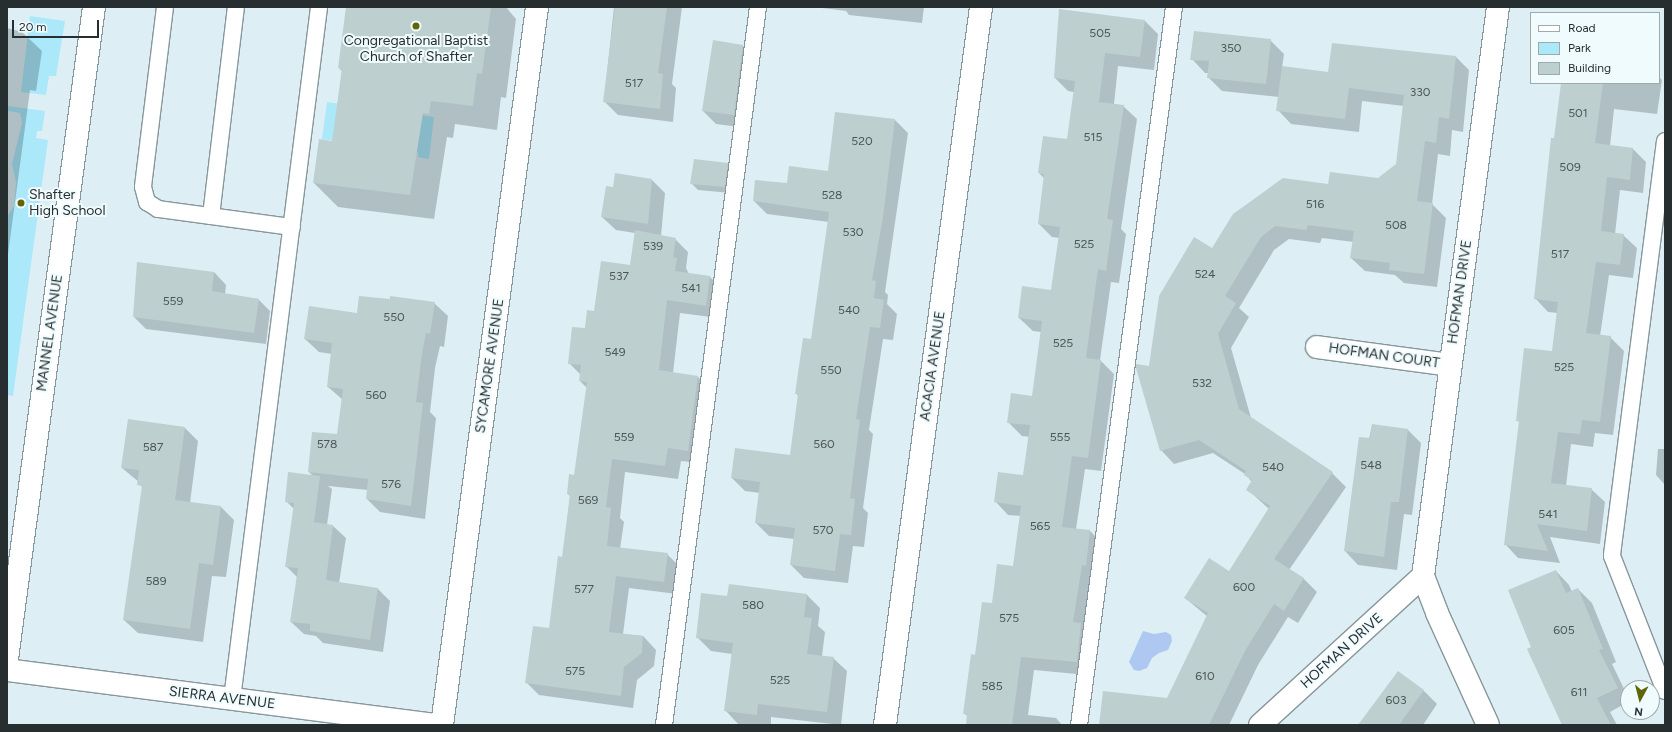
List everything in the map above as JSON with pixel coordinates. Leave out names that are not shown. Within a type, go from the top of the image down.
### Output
[{"type":"street","name":"MANNEL AVENUE","points":[[7,659],[94,7]]},
{"type":"street","name":"SYCAMORE AVENUE","points":[[442,725],[537,7]]},
{"type":"street","name":"ACACIA AVENUE","points":[[885,725],[981,7]]},
{"type":"street","name":"HOFMAN DRIVE","points":[[1488,725],[1437,613],[1423,576],[1498,7]]},
{"type":"street","name":"HOFMAN COURT","points":[[1317,347],[1450,365]]},
{"type":"street","name":"HOFMAN DRIVE","points":[[1260,725],[1423,576]]},
{"type":"street","name":"SIERRA AVENUE","points":[[7,670],[437,725]]},
{"type":"lane","points":[[164,7],[143,187],[147,202],[158,210],[292,227]]},
{"type":"lane","points":[[212,216],[236,7]]},
{"type":"lane","points":[[232,699],[319,7]]},
{"type":"lane","points":[[664,725],[758,7]]},
{"type":"lane","points":[[1079,725],[1174,7]]},
{"type":"lane","points":[[1665,141],[1612,556],[1665,691]]},
{"type":"green space","points":[[30,16],[65,21],[56,76],[49,76],[46,95],[21,92]]},
{"type":"green space","points":[[327,102],[434,117],[429,159],[418,157],[418,152],[322,139]]},
{"type":"green space","points":[[8,106],[45,111],[42,131],[37,131],[36,138],[48,140],[13,396],[7,395],[7,217],[14,206],[16,182],[12,164],[22,123],[20,113],[8,111]]},
{"type":"shaded area","points":[[1143,631],[1154,634],[1166,632],[1171,635],[1172,641],[1168,650],[1159,653],[1152,658],[1147,668],[1139,671],[1134,670],[1129,662]]},
{"type":"building","points":[[346,7],[491,7],[482,74],[477,73],[473,106],[431,101],[429,114],[423,113],[410,195],[313,183],[319,139],[332,141],[342,69],[338,68]]},
{"type":"building","points":[[615,7],[667,7],[658,73],[663,74],[660,109],[603,102]]},
{"type":"building","points":[[1059,9],[1145,20],[1140,57],[1105,53],[1099,102],[1124,105],[1107,219],[1113,220],[1106,271],[1098,269],[1086,358],[1101,360],[1088,458],[1072,456],[1062,527],[1090,530],[1086,566],[1082,565],[1073,622],[1081,623],[1077,662],[1021,657],[1012,725],[966,725],[967,714],[963,714],[971,654],[975,655],[982,602],[992,603],[997,564],[1013,566],[1021,506],[994,502],[998,472],[1023,475],[1030,425],[1007,423],[1011,393],[1032,396],[1042,321],[1018,318],[1022,286],[1051,290],[1060,227],[1038,224],[1044,174],[1038,173],[1043,136],[1067,139],[1075,81],[1054,78]]},
{"type":"building","points":[[1194,31],[1271,39],[1266,84],[1207,78],[1209,61],[1190,60]]},
{"type":"building","points":[[713,40],[743,45],[734,115],[702,111]]},
{"type":"building","points":[[1332,43],[1456,56],[1449,119],[1439,117],[1436,143],[1425,141],[1417,201],[1433,203],[1424,274],[1389,270],[1390,263],[1350,258],[1354,231],[1308,225],[1306,230],[1275,226],[1261,237],[1225,296],[1236,303],[1218,334],[1239,409],[1333,472],[1274,559],[1304,578],[1284,611],[1274,604],[1245,651],[1209,725],[1099,725],[1103,691],[1167,698],[1208,613],[1184,598],[1209,558],[1229,571],[1270,506],[1246,490],[1252,480],[1244,475],[1246,471],[1199,440],[1160,451],[1136,368],[1136,364],[1149,366],[1159,296],[1194,237],[1212,248],[1233,214],[1283,178],[1328,184],[1330,172],[1378,178],[1396,164],[1404,95],[1349,88],[1345,119],[1276,111],[1282,66],[1328,72]]},
{"type":"building","points":[[1561,84],[1603,84],[1595,143],[1633,148],[1630,180],[1607,177],[1601,231],[1624,234],[1620,265],[1596,262],[1586,333],[1611,336],[1600,422],[1582,420],[1580,434],[1558,432],[1551,483],[1592,488],[1587,531],[1537,524],[1548,551],[1504,545],[1519,421],[1516,421],[1524,348],[1552,351],[1558,302],[1534,299],[1551,138],[1554,138]]},
{"type":"building","points":[[835,112],[895,119],[883,217],[872,280],[876,281],[874,298],[884,300],[880,328],[870,327],[856,419],[860,420],[850,498],[855,499],[851,535],[840,534],[835,571],[790,565],[795,528],[755,523],[760,482],[731,478],[735,448],[790,455],[798,394],[795,394],[803,338],[811,339],[829,212],[753,201],[755,180],[787,183],[789,166],[828,171]]},
{"type":"building","points":[[694,159],[728,163],[725,187],[690,184]]},
{"type":"building","points":[[615,173],[652,179],[648,224],[601,217],[606,186],[613,187]]},
{"type":"building","points":[[635,230],[676,238],[673,257],[677,258],[675,271],[710,276],[706,306],[667,300],[659,370],[698,376],[688,451],[668,448],[665,466],[612,459],[606,507],[611,508],[607,546],[668,553],[664,582],[616,576],[609,632],[643,636],[642,653],[624,667],[621,696],[525,683],[533,626],[549,628],[558,556],[562,557],[570,495],[567,494],[569,474],[574,475],[587,382],[579,381],[581,365],[568,364],[572,327],[585,328],[587,310],[594,311],[601,261],[630,265]]},
{"type":"building","points":[[137,262],[214,272],[212,291],[259,299],[254,333],[133,317]]},
{"type":"building","points":[[359,296],[390,299],[390,296],[435,302],[430,334],[426,333],[422,354],[416,402],[423,403],[411,506],[366,499],[368,479],[308,472],[312,432],[337,434],[343,389],[327,387],[332,343],[304,339],[309,306],[357,313]]},
{"type":"building","points":[[128,419],[185,427],[175,500],[221,506],[213,565],[199,563],[190,629],[123,620],[142,486],[137,485],[139,470],[121,468]]},
{"type":"building","points":[[1372,424],[1408,429],[1399,502],[1391,502],[1384,557],[1344,551],[1359,437],[1370,438]]},
{"type":"building","points":[[288,472],[320,476],[314,522],[333,525],[326,580],[378,588],[370,640],[310,631],[310,624],[290,622],[298,568],[285,567],[294,503],[285,502]]},
{"type":"building","points":[[1556,570],[1566,593],[1578,588],[1603,649],[1599,650],[1618,688],[1597,698],[1611,725],[1562,725],[1527,649],[1531,647],[1508,590]]},
{"type":"building","points":[[729,584],[807,594],[804,617],[812,618],[807,654],[834,657],[827,712],[758,704],[757,715],[724,711],[733,643],[696,638],[701,593],[727,596]]},
{"type":"building","points":[[1398,671],[1424,690],[1399,725],[1358,725]]},
{"type":"place","name":"Congregational Baptist Church of Shafter","points":[[416,26]]},
{"type":"place","name":"Shafter High School","points":[[21,203]]}]
